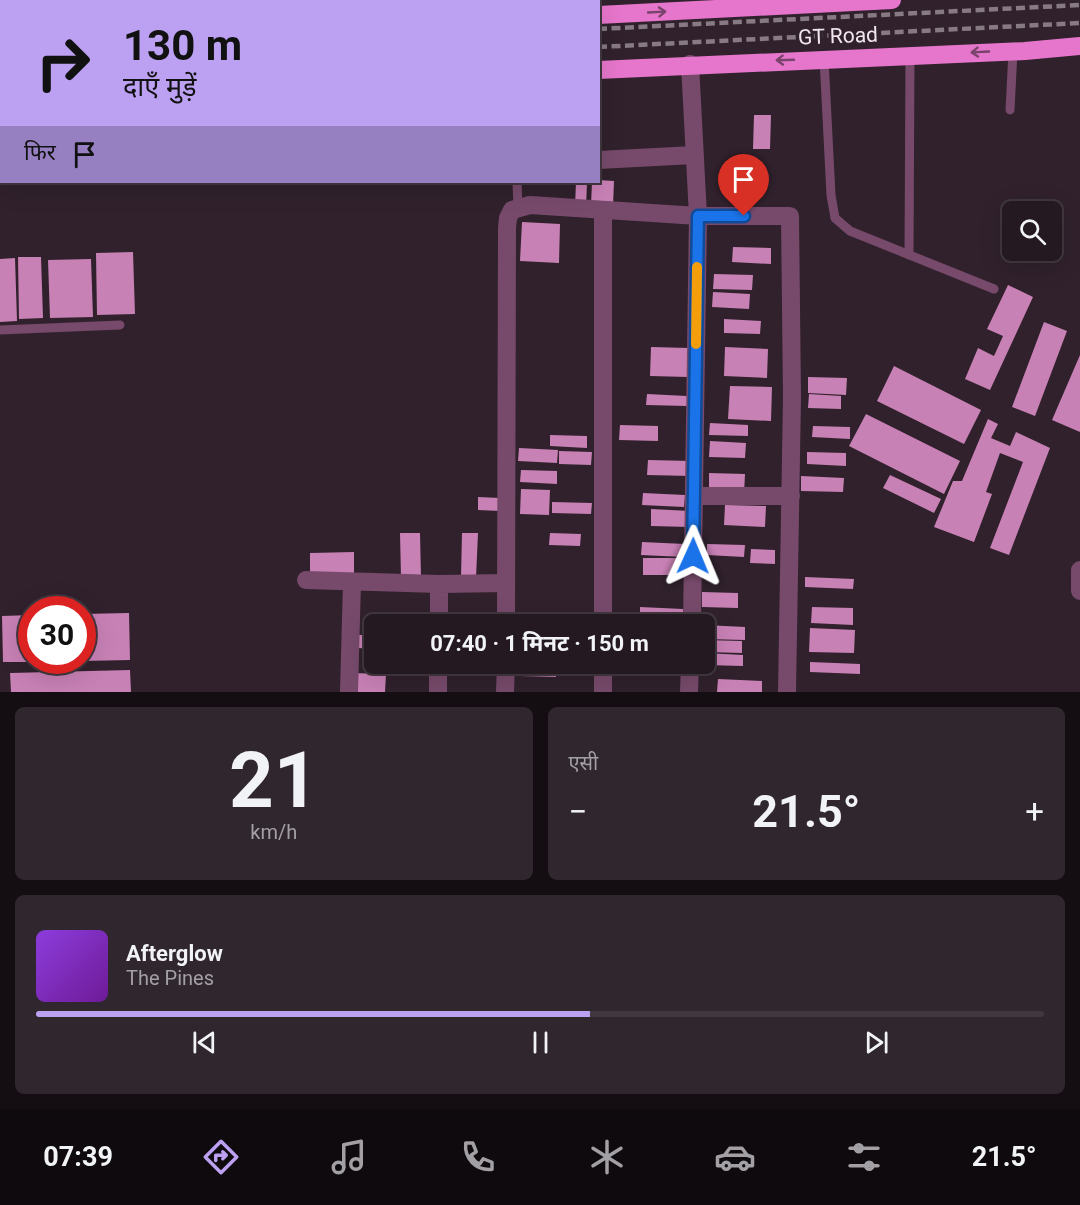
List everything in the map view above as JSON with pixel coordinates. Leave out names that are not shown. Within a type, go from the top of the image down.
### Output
[{"type":"highway","name":"GT Road","points":[[600,14],[617,7],[892,0]]},
{"type":"highway","name":"GT Road","points":[[600,70],[1080,46]]},
{"type":"street","points":[[690,64],[698,216],[692,614]]},
{"type":"street","points":[[600,160],[694,155]]},
{"type":"street","points":[[506,614],[507,228],[512,210],[530,205],[698,216],[790,216],[792,397],[788,692]]},
{"type":"street","points":[[603,210],[603,614]]},
{"type":"street","points":[[694,496],[791,496]]},
{"type":"street","points":[[1080,570],[1080,591]]},
{"type":"street","points":[[306,580],[506,584]]},
{"type":"street","points":[[349,692],[352,582]]},
{"type":"street","points":[[439,584],[439,614]]},
{"type":"street","points":[[438,674],[438,692]]},
{"type":"street","points":[[505,692],[506,674]]},
{"type":"street","points":[[603,674],[603,692]]},
{"type":"street","points":[[689,692],[690,674]]},
{"type":"lane","points":[[1010,110],[1013,51]]},
{"type":"lane","points":[[909,255],[910,56]]},
{"type":"lane","points":[[824,59],[831,195],[835,218],[850,231],[994,289]]},
{"type":"lane","points":[[517,183],[518,208]]},
{"type":"lane","points":[[0,330],[120,325]]},
{"type":"building","points":[[754,115],[771,115],[770,149],[753,149]]},
{"type":"building","points":[[600,180],[614,181],[613,206],[591,205],[592,183],[600,183]]},
{"type":"building","points":[[576,183],[587,183],[586,208],[575,207]]},
{"type":"building","points":[[522,222],[560,224],[559,263],[520,261]]},
{"type":"building","points":[[733,247],[771,248],[771,264],[732,262]]},
{"type":"building","points":[[133,252],[135,314],[97,315],[96,253]]},
{"type":"building","points":[[18,257],[41,257],[43,318],[19,319]]},
{"type":"building","points":[[15,258],[17,321],[0,322],[0,259]]},
{"type":"building","points":[[91,259],[93,317],[50,318],[48,260]]},
{"type":"building","points":[[714,274],[753,275],[752,290],[713,289]]},
{"type":"building","points":[[1008,285],[1033,297],[990,390],[965,379],[978,348],[994,356],[1003,336],[987,329]]},
{"type":"building","points":[[713,292],[750,294],[749,309],[712,307]]},
{"type":"building","points":[[724,319],[761,321],[760,334],[724,333]]},
{"type":"building","points":[[1044,322],[1067,331],[1035,416],[1012,407]]},
{"type":"building","points":[[651,347],[689,348],[688,377],[650,376]]},
{"type":"building","points":[[725,347],[768,349],[767,378],[724,376]]},
{"type":"building","points":[[1080,355],[1080,432],[1052,420]]},
{"type":"building","points":[[894,366],[981,410],[964,444],[877,401]]},
{"type":"building","points":[[808,377],[847,378],[846,395],[808,393]]},
{"type":"building","points":[[730,386],[772,387],[771,421],[728,419]]},
{"type":"building","points":[[647,394],[687,396],[687,406],[646,405]]},
{"type":"building","points":[[809,394],[841,396],[841,409],[808,408]]},
{"type":"building","points":[[866,414],[960,461],[944,494],[849,446]]},
{"type":"building","points":[[988,419],[998,424],[991,438],[1010,446],[1016,432],[1050,448],[1009,555],[990,548],[1023,462],[1000,453],[986,492],[992,494],[974,542],[934,527],[953,481],[962,481]]},
{"type":"building","points":[[710,423],[748,425],[748,436],[709,435]]},
{"type":"building","points":[[620,425],[658,426],[658,441],[619,440]]},
{"type":"building","points":[[813,426],[850,427],[850,439],[812,437]]},
{"type":"building","points":[[550,435],[587,436],[587,448],[550,446]]},
{"type":"building","points":[[710,441],[746,443],[745,458],[709,457]]},
{"type":"building","points":[[519,448],[558,450],[557,463],[518,461]]},
{"type":"building","points":[[559,451],[592,452],[591,465],[559,464]]},
{"type":"building","points":[[807,452],[846,453],[846,466],[807,464]]},
{"type":"building","points":[[648,460],[692,461],[691,476],[647,475]]},
{"type":"building","points":[[521,470],[557,471],[557,484],[520,482]]},
{"type":"building","points":[[709,473],[745,474],[744,494],[709,493]]},
{"type":"building","points":[[890,475],[941,499],[934,513],[883,488]]},
{"type":"building","points":[[801,476],[844,478],[843,492],[801,491]]},
{"type":"building","points":[[521,489],[550,490],[549,515],[520,514]]},
{"type":"building","points":[[643,493],[685,495],[684,507],[642,505]]},
{"type":"building","points":[[478,497],[500,498],[500,511],[478,510]]},
{"type":"building","points":[[552,502],[592,503],[591,514],[552,513]]},
{"type":"building","points":[[725,505],[766,506],[765,527],[724,525]]},
{"type":"building","points":[[651,509],[690,511],[690,527],[651,526]]},
{"type":"building","points":[[400,533],[420,533],[421,578],[401,578]]},
{"type":"building","points":[[462,533],[478,533],[476,578],[461,577]]},
{"type":"building","points":[[550,533],[581,534],[580,546],[549,545]]},
{"type":"building","points":[[642,542],[685,544],[684,557],[641,555]]},
{"type":"building","points":[[707,544],[745,545],[744,557],[707,555]]},
{"type":"building","points":[[751,549],[775,550],[775,564],[750,563]]},
{"type":"building","points":[[354,552],[354,574],[310,575],[310,553]]},
{"type":"building","points":[[643,558],[682,558],[681,575],[643,575]]},
{"type":"building","points":[[805,577],[854,579],[853,589],[805,587]]},
{"type":"building","points":[[702,592],[738,593],[738,608],[702,607]]},
{"type":"building","points":[[640,607],[683,609],[683,614],[640,614]]},
{"type":"building","points":[[812,607],[853,608],[853,625],[811,623]]},
{"type":"building","points":[[129,613],[130,660],[96,661],[96,614]]},
{"type":"building","points":[[18,615],[18,662],[3,662],[2,616]]},
{"type":"building","points":[[715,626],[745,627],[745,640],[715,639]]},
{"type":"building","points":[[810,628],[855,630],[854,653],[809,652]]},
{"type":"building","points":[[358,635],[364,635],[364,648],[358,648]]},
{"type":"building","points":[[715,640],[742,641],[742,653],[715,652]]},
{"type":"building","points":[[715,654],[743,655],[743,666],[715,665]]},
{"type":"building","points":[[810,662],[860,664],[860,674],[810,672]]},
{"type":"building","points":[[130,670],[131,692],[11,692],[10,673],[96,674],[96,671]]},
{"type":"building","points":[[351,673],[386,674],[385,692],[351,692]]},
{"type":"building","points":[[520,674],[556,674],[556,677],[520,676]]},
{"type":"building","points":[[718,679],[762,681],[762,692],[717,692]]},
{"type":"railway","points":[[600,29],[1080,5]]},
{"type":"railway","points":[[600,47],[1080,23]]},
{"type":"slow traffic","points":[[696,344],[697,267]]},
{"type":"route","points":[[693,556],[698,216],[744,216]]}]
